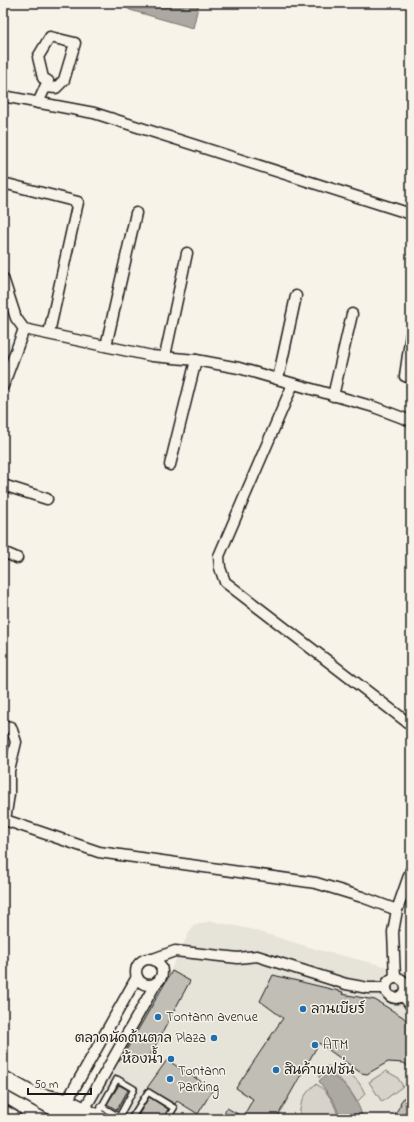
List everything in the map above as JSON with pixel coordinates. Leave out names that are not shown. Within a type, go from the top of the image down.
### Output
[{"type":"main road","points":[[3,1078],[31,1094],[92,1114]]},
{"type":"main road","points":[[31,1094],[67,1101],[92,1114]]},
{"type":"main road","points":[[3,1114],[13,1119]]},
{"type":"street","points":[[38,103],[45,87],[48,81],[43,78],[38,57],[50,37],[75,43],[64,80],[56,88],[45,87]]},
{"type":"street","points":[[3,96],[94,113],[411,214]]},
{"type":"street","points":[[3,183],[78,202],[49,333]]},
{"type":"street","points":[[106,346],[136,213]]},
{"type":"street","points":[[165,356],[186,254]]},
{"type":"street","points":[[3,278],[16,318],[24,329],[49,333],[152,356],[196,360],[239,368],[374,407],[411,421]]},
{"type":"street","points":[[278,379],[296,296]]},
{"type":"street","points":[[333,396],[352,314]]},
{"type":"street","points":[[3,386],[24,329]]},
{"type":"street","points":[[411,334],[405,376],[411,378]]},
{"type":"street","points":[[170,466],[196,360]]},
{"type":"street","points":[[292,384],[219,556],[220,568],[226,582],[411,725]]},
{"type":"street","points":[[3,485],[47,499]]},
{"type":"street","points":[[3,552],[17,558]]},
{"type":"street","points":[[3,726],[11,727],[16,742],[9,771],[9,794],[4,820],[99,852],[316,883],[396,910]]},
{"type":"street","points":[[396,978],[393,932],[396,910],[411,870]]},
{"type":"street","points":[[156,983],[152,985],[143,984],[137,977],[137,964],[144,959],[153,958],[176,951],[238,958],[257,956],[346,984],[368,988],[386,988]]},
{"type":"street","points":[[92,1114],[156,983],[176,951]]},
{"type":"street","points":[[153,958],[160,964],[162,972]]},
{"type":"street","points":[[67,1101],[137,977]]},
{"type":"street","points":[[396,978],[401,979],[405,983],[406,989],[404,995],[398,998],[392,997],[386,988],[388,982],[396,978]]},
{"type":"street","points":[[404,995],[411,1006]]},
{"type":"lane","points":[[117,1079],[134,1089],[119,1117],[92,1114],[117,1079]]},
{"type":"lane","points":[[131,1119],[148,1092],[174,1108],[167,1119]]},
{"type":"shaded area","points":[[120,3],[199,3],[193,28],[130,10]]},
{"type":"shaded area","points":[[211,921],[250,929],[319,950],[405,971],[411,976],[411,1119],[119,1119],[92,1103],[163,985],[193,925]]},
{"type":"shaded area","points":[[327,1066],[346,1072],[355,1078],[365,1094],[357,1102],[343,1082],[333,1074],[323,1074],[319,1078],[319,1074]]},
{"type":"shaded area","points":[[386,1071],[397,1077],[403,1086],[382,1102],[369,1082]]},
{"type":"shaded area","points":[[326,1075],[339,1080],[345,1085],[355,1098],[363,1119],[341,1119],[334,1102],[319,1081]]},
{"type":"shaded area","points":[[316,1084],[328,1094],[336,1109],[339,1119],[300,1119],[300,1109],[303,1099]]},
{"type":"building","name":"Tontann avenue","points":[[172,971],[190,981],[145,1065],[124,1054]]},
{"type":"building","points":[[273,975],[343,992],[342,994],[375,1000],[403,1017],[411,1026],[411,1070],[404,1063],[388,1062],[367,1074],[361,1073],[319,1043],[276,1119],[220,1119],[227,1108],[243,1117],[253,1099],[236,1088],[283,1018],[260,1001]]},
{"type":"building","name":"Tontann Parking","points":[[167,1060],[213,1089],[198,1114],[177,1101],[175,1104],[147,1088]]},
{"type":"building","points":[[119,1085],[128,1090],[117,1110],[107,1104]]},
{"type":"building","points":[[411,1088],[411,1102],[402,1119],[392,1119],[401,1104],[400,1103]]},
{"type":"building","points":[[149,1097],[168,1109],[163,1119],[136,1119]]},
{"type":"place","name":"ลานเบียร์","points":[[303,1009]]},
{"type":"place","name":"Tontann avenue","points":[[158,1017]]},
{"type":"place","name":"ตลาดนัดต้นตาล Plaza","points":[[214,1038]]},
{"type":"place","name":"ATM","points":[[315,1045]]},
{"type":"place","name":"ห้องน้ำ","points":[[171,1059]]},
{"type":"place","name":"สินค้าแฟชั่น","points":[[276,1070]]},
{"type":"place","name":"Tontann Parking","points":[[170,1079]]}]
